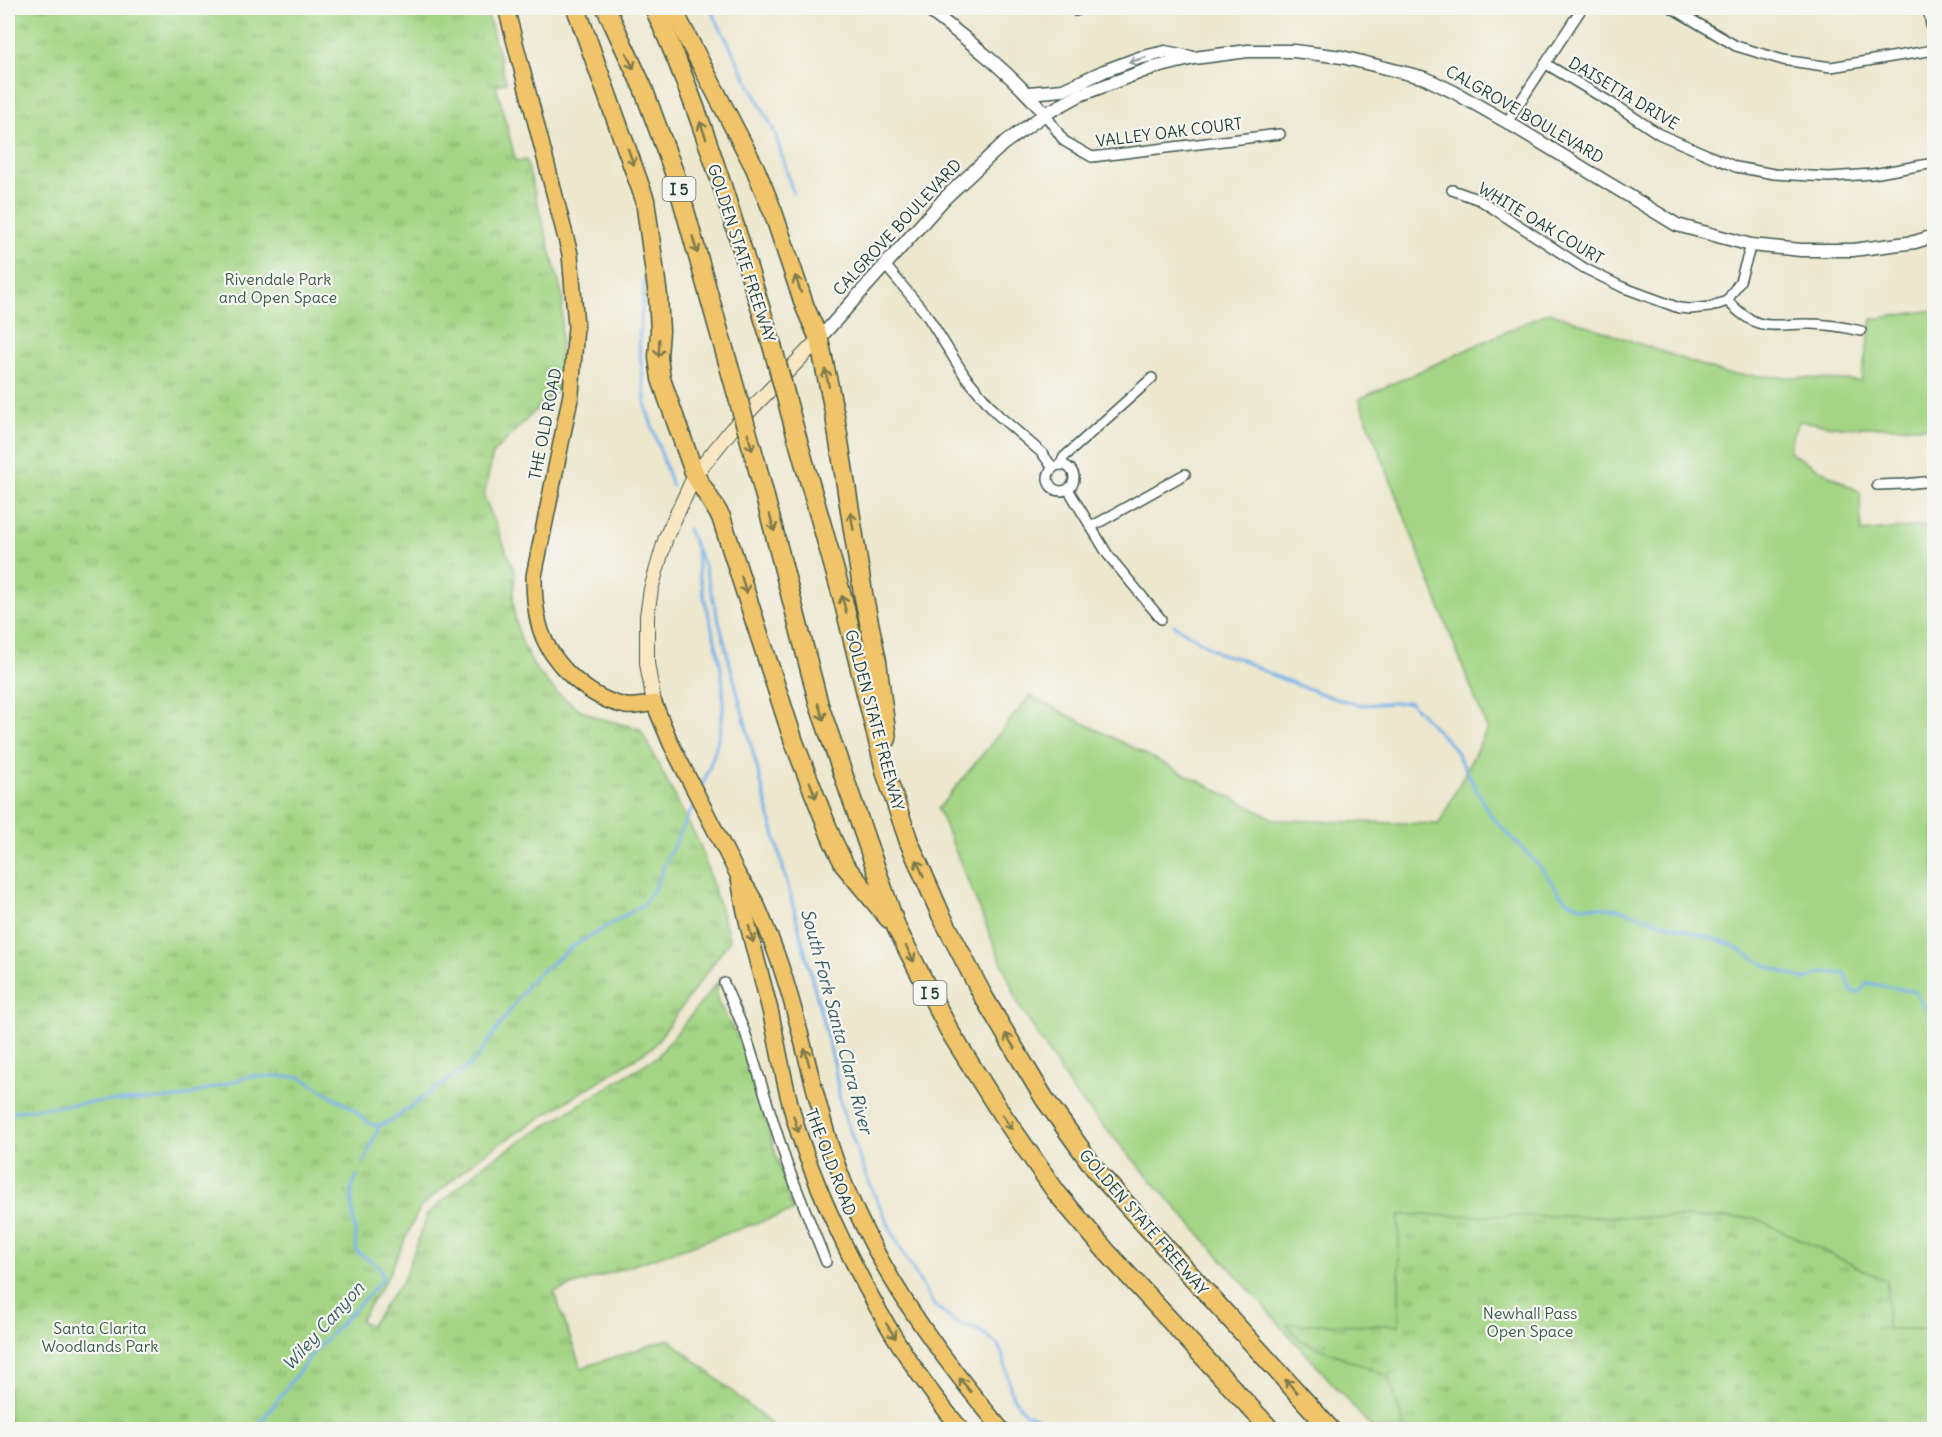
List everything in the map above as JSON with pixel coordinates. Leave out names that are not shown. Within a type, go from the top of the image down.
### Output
[{"type":"highway","points":[[576,8],[645,200],[658,296],[660,331],[658,357],[662,379],[695,475],[721,517],[794,742],[832,839],[845,866],[897,929]]},
{"type":"highway","name":"I 5","points":[[606,8],[643,88],[675,175],[757,466],[819,705],[897,929],[950,1032],[1001,1113],[1056,1192],[1113,1259],[1271,1430]]},
{"type":"highway","name":"GOLDEN STATE FREEWAY","points":[[654,8],[675,54],[708,144],[772,345],[842,596],[886,774],[909,842],[941,915],[983,996],[1044,1098],[1098,1173],[1331,1430]]},
{"type":"highway","points":[[672,8],[755,168],[819,339],[835,416],[863,593],[877,661],[896,803]]},
{"type":"main road","name":"THE OLD ROAD","points":[[506,8],[566,236],[576,302],[571,394],[534,576],[534,596],[538,616],[542,633],[551,650],[578,682],[619,704],[637,706],[654,703]]},
{"type":"main road","name":"CALGROVE BOULEVARD","points":[[654,703],[647,663],[646,640],[651,589],[666,537],[695,475],[732,429],[819,339]]},
{"type":"main road","points":[[654,703],[685,772],[739,877]]},
{"type":"main road","name":"THE OLD ROAD","points":[[739,877],[753,894],[777,955],[796,1014],[832,1148],[852,1201],[885,1269],[906,1304],[959,1378],[1002,1430]]},
{"type":"main road","name":"THE OLD ROAD","points":[[739,877],[742,901],[776,1036],[790,1103],[809,1163],[861,1281],[907,1355],[962,1430]]},
{"type":"street","points":[[926,8],[1028,93],[1045,114]]},
{"type":"street","points":[[1507,122],[1582,8]]},
{"type":"street","points":[[1672,8],[1736,46],[1783,60],[1831,67],[1935,50]]},
{"type":"street","points":[[1928,8],[1935,42]]},
{"type":"street","name":"CALGROVE BOULEVARD","points":[[819,339],[945,198],[1003,144],[1045,114],[1080,95],[1149,69],[1194,58],[1248,51],[1294,51],[1342,57],[1425,78],[1507,122],[1677,225],[1751,245],[1801,250],[1853,250],[1915,242],[1935,236]]},
{"type":"street","points":[[1028,93],[1063,90],[1139,58],[1165,52],[1194,58]]},
{"type":"street","name":"DAISETTA DRIVE","points":[[1546,64],[1659,134],[1736,167],[1774,174],[1829,177],[1873,174],[1935,164]]},
{"type":"street","name":"VALLEY OAK COURT","points":[[1045,114],[1064,141],[1092,157],[1280,134]]},
{"type":"street","name":"WHITE OAK COURT","points":[[1452,190],[1480,200],[1584,268],[1622,286],[1679,308],[1710,307],[1727,301]]},
{"type":"street","points":[[1751,245],[1746,268],[1727,301],[1747,317],[1758,323],[1772,325],[1821,324],[1862,331]]},
{"type":"street","points":[[885,266],[926,314],[965,376],[998,415],[1056,467],[1070,468],[1074,477],[1072,486],[1058,490],[1050,484],[1049,474],[1056,467],[1064,457],[1152,378]]},
{"type":"street","points":[[1091,527],[1185,474]]},
{"type":"street","points":[[1877,485],[1935,481]]},
{"type":"street","points":[[1068,489],[1117,567],[1161,619]]},
{"type":"street","points":[[723,983],[745,1032],[787,1164],[826,1262]]},
{"type":"green space","name":"Rivendale Park and Open Space","points":[[8,8],[486,8],[506,82],[496,85],[516,162],[526,160],[563,298],[558,388],[493,453],[484,496],[515,572],[513,598],[515,619],[522,643],[535,668],[557,693],[579,709],[598,718],[640,729],[700,845],[730,940],[653,1047],[480,1156],[420,1208],[386,1280],[360,1320],[370,1326],[403,1280],[428,1214],[486,1163],[658,1056],[722,977],[717,988],[718,1002],[744,1049],[793,1211],[554,1292],[581,1368],[669,1339],[777,1429],[8,1429]]},
{"type":"green space","points":[[1934,310],[1934,427],[1841,427],[1799,421],[1789,452],[1860,492],[1861,532],[1934,525],[1934,1429],[1373,1429],[1074,1093],[1020,1007],[938,809],[1030,696],[1276,820],[1439,824],[1487,729],[1359,399],[1549,312],[1726,374],[1861,381],[1872,319]]},
{"type":"green space","name":"Newhall Pass Open Space","points":[[1399,1215],[1755,1218],[1887,1281],[1887,1329],[1934,1329],[1934,1429],[1405,1429],[1388,1376],[1302,1341],[1286,1324],[1399,1325]]},
{"type":"waterway","points":[[710,8],[775,133],[793,193]]},
{"type":"waterway","name":"South Fork Santa Clara River","points":[[646,265],[639,344],[646,408],[672,486]]},
{"type":"waterway","name":"South Fork Santa Clara River","points":[[688,529],[705,568],[834,1063],[841,1106],[868,1181],[898,1244],[933,1304],[956,1323],[980,1331],[998,1345],[1003,1355],[1012,1396],[1025,1413],[1043,1421],[1083,1430]]},
{"type":"waterway","points":[[696,551],[700,579],[723,680],[721,727],[701,788]]},
{"type":"waterway","points":[[1174,625],[1220,654],[1238,658],[1272,675],[1333,698],[1361,705],[1410,702],[1454,748],[1490,815],[1543,870],[1559,893],[1570,902],[1582,906],[1619,909],[1730,944],[1769,967],[1807,980],[1823,972],[1846,974],[1851,991],[1858,993],[1868,983],[1915,992],[1934,1017]]},
{"type":"waterway","points":[[8,1112],[95,1102],[180,1098],[251,1076],[301,1077],[353,1109],[368,1123],[379,1126],[393,1120],[474,1062],[532,979],[572,947],[643,905],[656,886],[695,803]]},
{"type":"waterway","name":"Wiley Canyon","points":[[364,1163],[379,1126]]},
{"type":"waterway","name":"Wiley Canyon","points":[[261,1430],[261,1422],[312,1354],[383,1279],[380,1267],[357,1252],[351,1194],[352,1186],[358,1175]]},
{"type":"park label","name":"Santa Clarita Woodlands Park","points":[[100,1337]]}]
